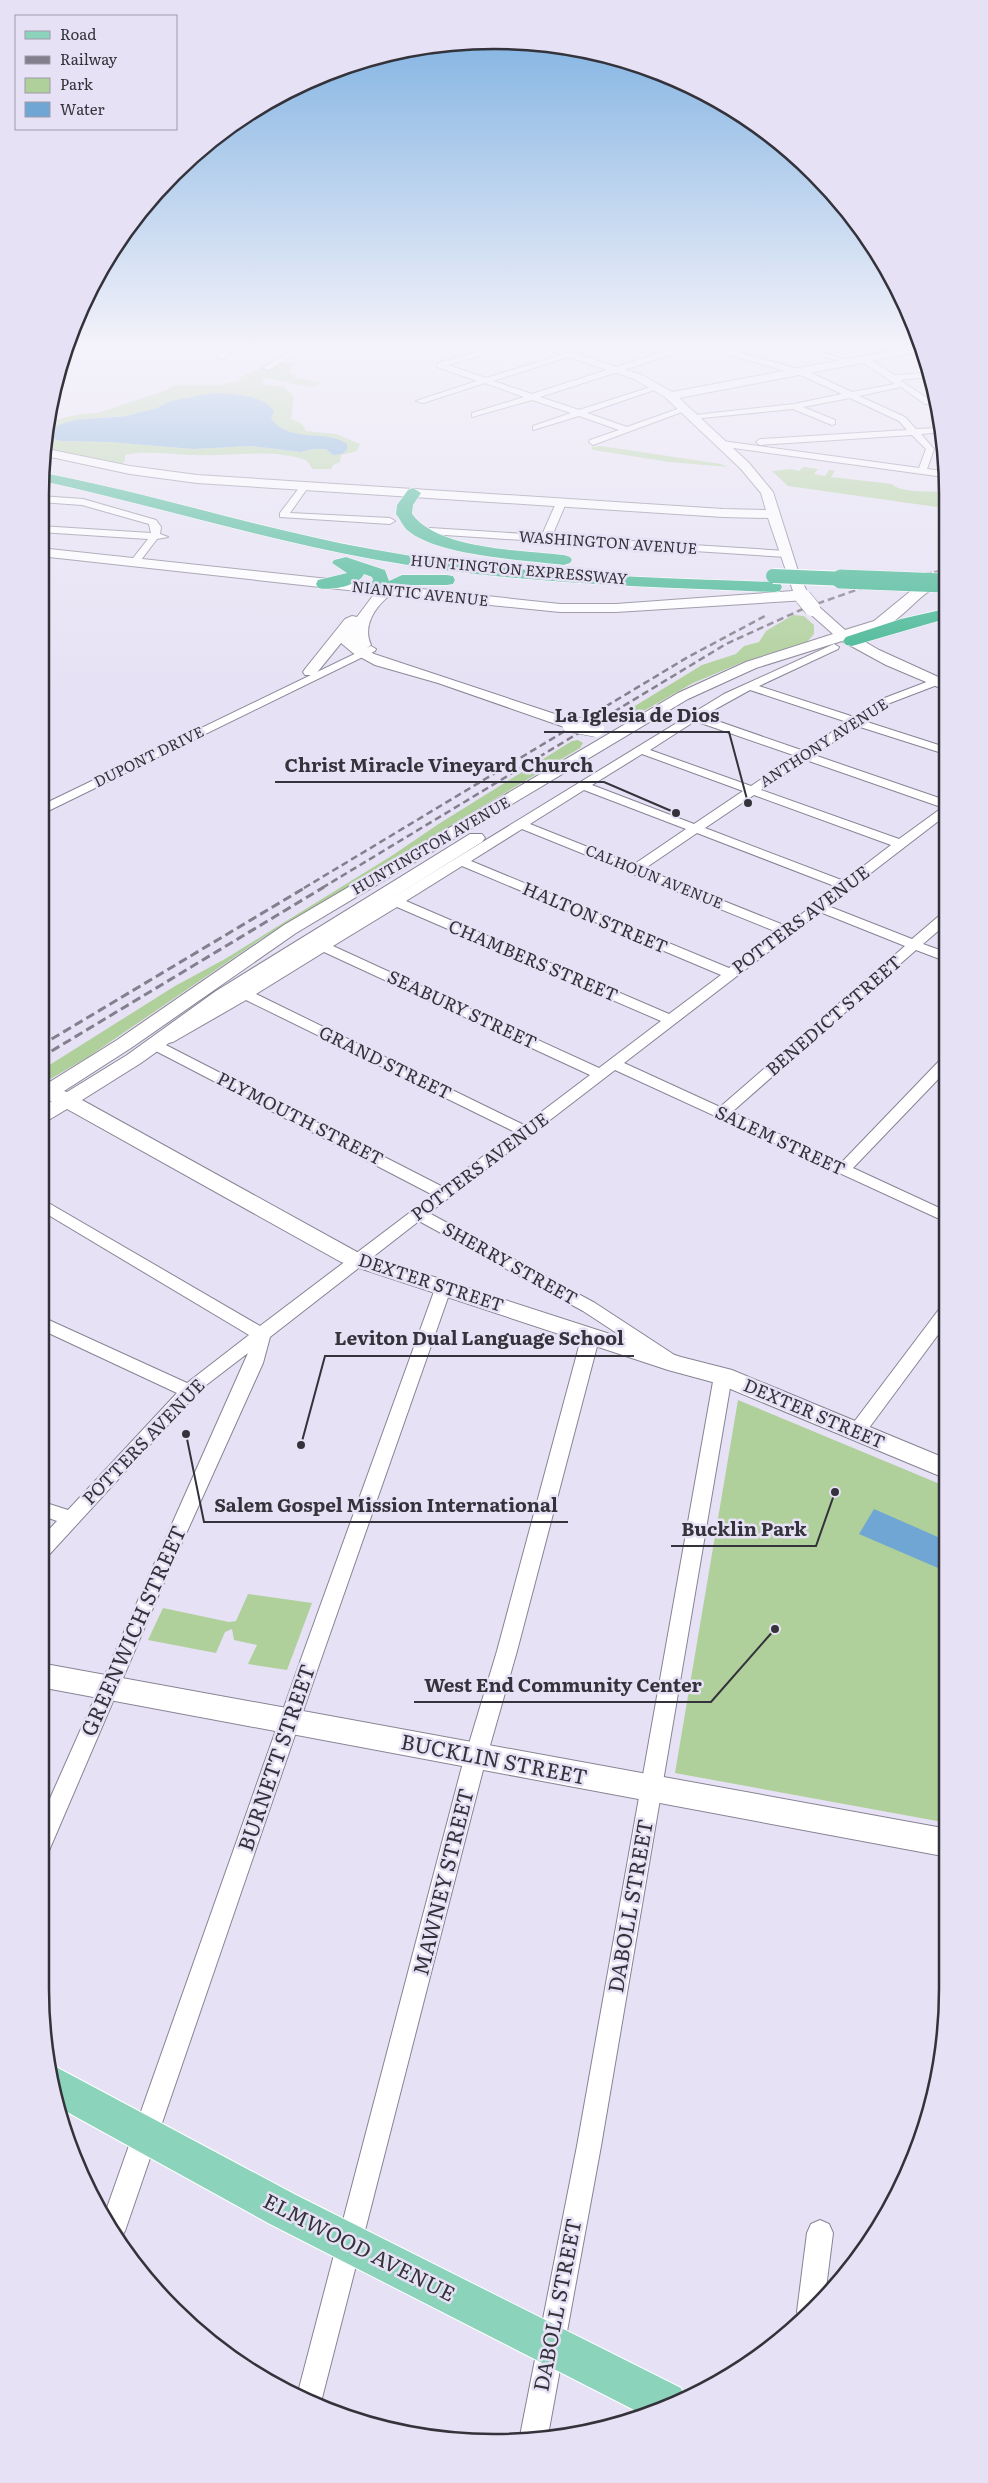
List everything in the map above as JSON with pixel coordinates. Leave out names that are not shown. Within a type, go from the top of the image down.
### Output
[{"type":"highway","name":"HUNTINGTON EXPRESSWAY","points":[[50,468],[121,483],[307,530],[416,550],[568,568],[728,575],[774,581],[939,593]]},
{"type":"highway","name":"HUNTINGTON EXPRESSWAY","points":[[50,478],[103,489],[266,532],[373,554],[508,573],[647,582],[939,583]]},
{"type":"highway","points":[[103,489],[204,522],[377,573],[381,579],[381,589],[405,580],[447,588],[647,582]]},
{"type":"highway","points":[[413,493],[404,511],[407,521],[422,533],[446,542],[605,565],[728,575]]},
{"type":"highway","points":[[324,584],[346,580],[356,573],[349,566],[325,557]]},
{"type":"highway","points":[[843,641],[939,615]]},
{"type":"main road","name":"ELMWOOD AVENUE","points":[[60,2087],[146,2137],[352,2245],[662,2401]]},
{"type":"street","points":[[78,459],[168,476],[723,513],[775,514]]},
{"type":"street","points":[[738,459],[762,485],[775,514],[786,554],[808,604],[822,626],[821,635],[812,646]]},
{"type":"street","points":[[832,459],[938,473]]},
{"type":"street","points":[[922,471],[928,459]]},
{"type":"street","points":[[305,486],[283,515],[390,521]]},
{"type":"street","points":[[49,500],[83,502],[147,520],[156,531],[166,537]]},
{"type":"street","points":[[546,538],[561,502]]},
{"type":"street","points":[[49,529],[156,531]]},
{"type":"street","points":[[135,562],[156,531]]},
{"type":"street","name":"WASHINGTON AVENUE","points":[[430,531],[786,554]]},
{"type":"street","name":"NIANTIC AVENUE","points":[[49,553],[381,589]]},
{"type":"street","name":"HUNTINGTON AVENUE","points":[[52,1096],[282,934],[587,754],[625,743],[694,717],[748,686],[875,626],[896,612],[920,588],[939,581]]},
{"type":"street","name":"NIANTIC AVENUE","points":[[447,588],[578,609],[808,604]]},
{"type":"street","points":[[310,672],[356,621],[381,589]]},
{"type":"street","points":[[808,604],[846,625],[875,626]]},
{"type":"street","points":[[808,604],[843,641],[939,681]]},
{"type":"street","points":[[356,621],[363,648],[408,671],[440,679],[593,731],[900,844]]},
{"type":"street","name":"HUNTINGTON AVENUE","points":[[155,1045],[223,995],[625,743],[712,681],[751,665],[812,646],[843,641]]},
{"type":"street","name":"HUNTINGTON AVENUE","points":[[52,1096],[202,1022],[244,994],[583,786],[625,743],[746,678],[843,641]]},
{"type":"street","name":"DUPONT DRIVE","points":[[258,703],[310,672],[363,648]]},
{"type":"street","name":"DUPONT DRIVE","points":[[49,807],[258,703],[363,648]]},
{"type":"street","name":"ANTHONY AVENUE","points":[[634,870],[889,699],[939,683]]},
{"type":"street","points":[[748,686],[939,749]]},
{"type":"street","points":[[694,717],[939,802]]},
{"type":"street","points":[[587,754],[593,731]]},
{"type":"street","points":[[583,786],[846,886]]},
{"type":"street","name":"POTTERS AVENUE","points":[[49,1542],[188,1391],[939,815]]},
{"type":"street","name":"CALHOUN AVENUE","points":[[520,824],[787,931]]},
{"type":"street","name":"HALTON STREET","points":[[460,861],[731,974]]},
{"type":"street","name":"CHAMBERS STREET","points":[[395,901],[671,1020]]},
{"type":"street","points":[[818,907],[939,955]]},
{"type":"street","name":"BENEDICT STREET","points":[[722,1113],[939,923]]},
{"type":"street","name":"SEABURY STREET","points":[[322,946],[601,1074]]},
{"type":"street","name":"GRAND STREET","points":[[244,994],[526,1132]]},
{"type":"street","name":"PLYMOUTH STREET","points":[[155,1045],[444,1194]]},
{"type":"street","name":"SALEM STREET","points":[[614,1064],[939,1214]]},
{"type":"street","points":[[843,1170],[939,1069]]},
{"type":"street","name":"DEXTER STREET","points":[[52,1096],[349,1257],[444,1286],[676,1364],[724,1376],[939,1467]]},
{"type":"street","points":[[49,1208],[261,1334]]},
{"type":"street","name":"SHERRY STREET","points":[[418,1214],[589,1307],[676,1364]]},
{"type":"street","name":"BURNETT STREET","points":[[115,2223],[289,1722],[444,1286]]},
{"type":"street","points":[[857,1432],[939,1321]]},
{"type":"street","points":[[49,1326],[188,1391]]},
{"type":"street","name":"GREENWICH STREET","points":[[49,1826],[152,1587],[254,1363],[261,1343],[261,1334]]},
{"type":"street","name":"MAWNEY STREET","points":[[311,2394],[352,2245],[476,1757],[507,1651],[591,1335]]},
{"type":"street","name":"DABOLL STREET","points":[[535,2432],[589,2146],[724,1376]]},
{"type":"street","points":[[49,1511],[71,1518]]},
{"type":"street","name":"BUCKLIN STREET","points":[[49,1677],[939,1841]]},
{"type":"street","points":[[811,2302],[820,2233]]},
{"type":"green space","points":[[71,459],[125,459],[118,466]]},
{"type":"green space","points":[[300,459],[340,459],[340,462],[333,465],[331,469],[312,469],[308,462]]},
{"type":"green space","points":[[649,459],[687,459],[721,464],[728,467]]},
{"type":"green space","points":[[803,467],[818,469],[814,474],[825,476],[829,470],[835,471],[831,477],[892,484],[909,490],[939,492],[939,507],[788,486],[772,471],[791,469],[799,471]]},
{"type":"green space","points":[[793,615],[804,616],[814,625],[814,634],[807,642],[743,662],[693,683],[624,722],[607,723],[702,665],[736,654],[744,646],[759,642],[766,631]]},
{"type":"green space","points":[[578,740],[583,743],[580,748],[261,939],[88,1057],[49,1080],[49,1065],[175,986],[225,959],[393,855],[437,825],[572,741]]},
{"type":"green space","points":[[738,1400],[939,1484],[939,1821],[675,1773]]},
{"type":"green space","points":[[248,1594],[312,1603],[287,1670],[248,1664],[257,1645],[234,1640],[232,1629],[225,1632],[216,1653],[148,1640],[163,1608],[229,1622],[236,1621]]},
{"type":"water","points":[[874,1509],[939,1537],[939,1566],[938,1568],[859,1534]]},
{"type":"railway","points":[[895,580],[939,571]]},
{"type":"railway","points":[[322,888],[726,644],[805,608],[859,589],[900,579]]},
{"type":"railway","points":[[304,888],[688,657],[765,616]]},
{"type":"railway","points":[[49,1041],[306,887]]},
{"type":"railway","points":[[49,1053],[324,887]]},
{"type":"place","name":"La Iglesia de Dios","points":[[748,803]]},
{"type":"place","name":"Christ Miracle Vineyard Church","points":[[676,813]]},
{"type":"place","name":"Salem Gospel Mission International","points":[[186,1434]]},
{"type":"place","name":"Leviton Dual Language School","points":[[301,1445]]},
{"type":"place","name":"Bucklin Park","points":[[835,1492]]},
{"type":"place","name":"West End Community Center","points":[[775,1629]]}]
